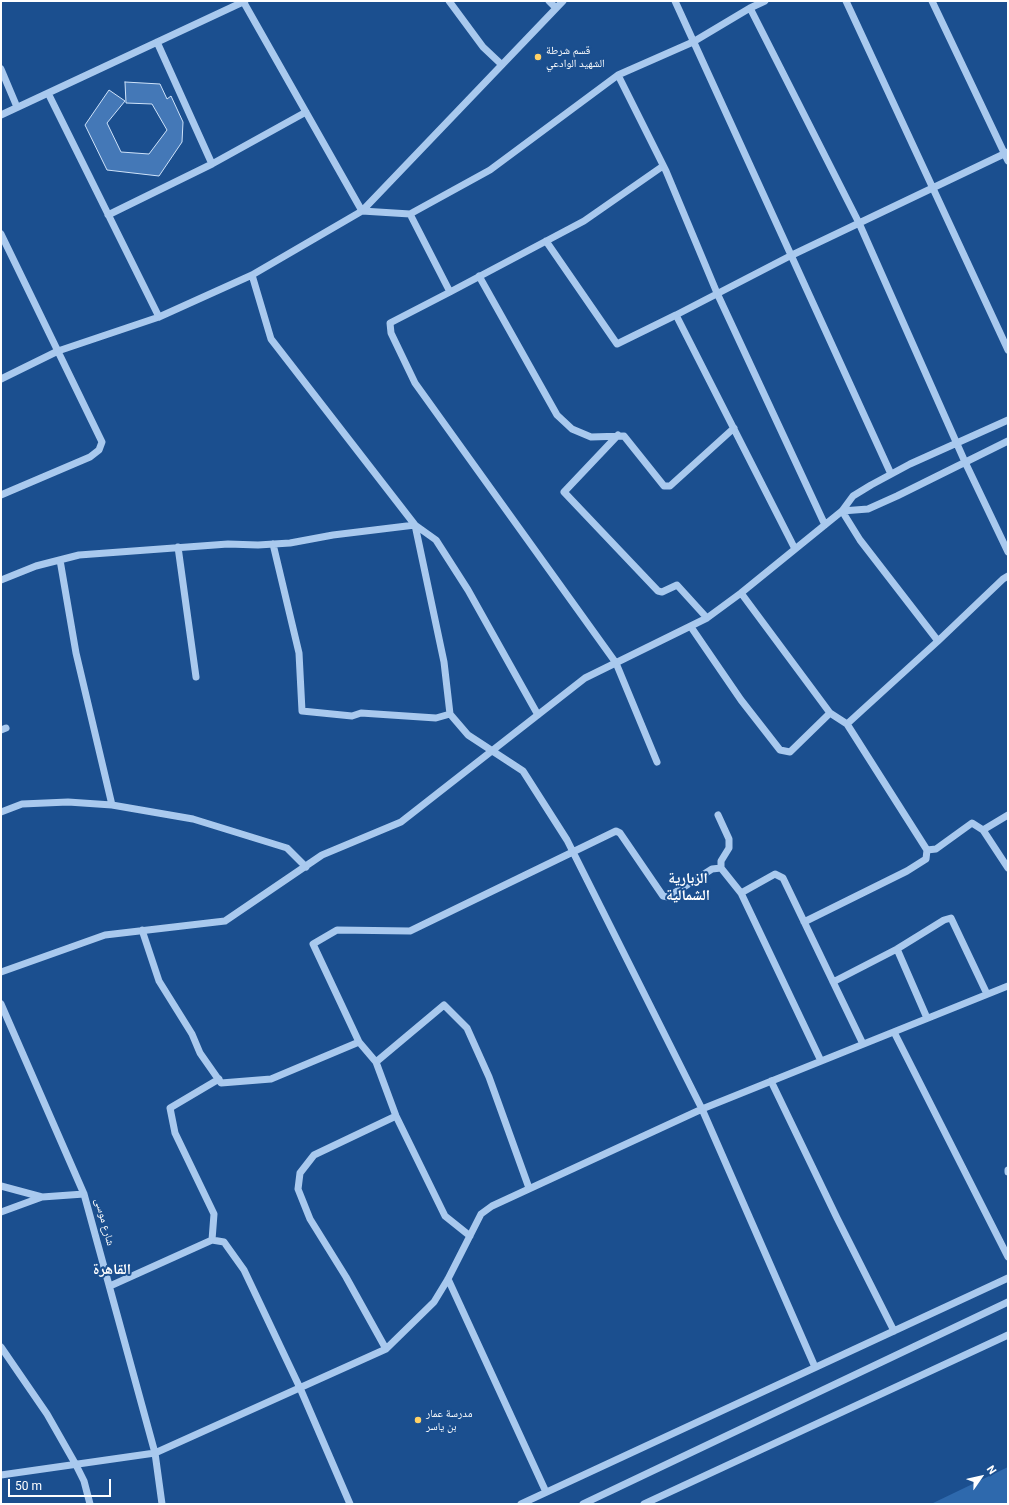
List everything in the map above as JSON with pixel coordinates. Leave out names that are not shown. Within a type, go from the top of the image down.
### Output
[{"type":"street","points":[[1,114],[244,1],[362,211]]},
{"type":"street","points":[[448,1],[483,47],[502,64]]},
{"type":"street","points":[[549,1],[556,8]]},
{"type":"street","points":[[1,379],[58,352],[159,317],[252,275],[362,211],[563,1]]},
{"type":"street","points":[[675,1],[790,256],[891,474]]},
{"type":"street","points":[[362,211],[410,214],[490,170],[618,75],[693,42],[750,8],[765,1]]},
{"type":"street","points":[[846,1],[1008,350]]},
{"type":"street","points":[[932,1],[1006,153],[1008,161]]},
{"type":"street","points":[[750,8],[859,224],[958,443],[965,462],[1008,552]]},
{"type":"street","points":[[157,42],[212,164]]},
{"type":"street","points":[[1,69],[17,107]]},
{"type":"street","points":[[618,75],[663,166],[717,293],[825,525]]},
{"type":"street","points":[[48,93],[159,317]]},
{"type":"street","points":[[108,215],[212,164],[306,112]]},
{"type":"street","points":[[546,241],[617,344],[790,256],[1006,153]]},
{"type":"street","points":[[657,762],[616,663],[415,383],[391,333],[390,323],[584,221],[663,166]]},
{"type":"street","points":[[410,214],[450,292]]},
{"type":"street","points":[[1,234],[102,442],[99,450],[90,457],[1,495]]},
{"type":"street","points":[[252,275],[271,339],[415,525],[436,540],[468,590],[538,715]]},
{"type":"street","points":[[479,276],[557,415],[572,429],[591,437],[624,436],[664,486],[670,486],[734,428]]},
{"type":"street","points":[[676,315],[795,549]]},
{"type":"street","points":[[1,972],[105,935],[225,921],[322,855],[401,822],[585,678],[707,618],[741,593],[842,512],[853,496],[910,464],[1008,420]]},
{"type":"street","points":[[618,435],[564,492],[658,592],[662,592],[677,585],[707,618]]},
{"type":"street","points":[[842,512],[868,509],[1008,442]]},
{"type":"street","points":[[842,512],[860,540],[938,641]]},
{"type":"street","points":[[1,580],[36,566],[78,555],[228,544],[258,545],[290,543],[334,535],[415,525]]},
{"type":"street","points":[[415,525],[444,662],[450,714],[468,735],[523,770],[567,840],[702,1108],[815,1367]]},
{"type":"street","points":[[273,544],[299,653],[302,711],[352,716],[361,713],[436,718],[450,714]]},
{"type":"street","points":[[178,547],[196,677]]},
{"type":"street","points":[[60,560],[76,653],[112,805]]},
{"type":"street","points":[[847,724],[1008,576]]},
{"type":"street","points":[[741,593],[830,713],[847,724],[927,850],[926,859],[907,871],[804,922]]},
{"type":"street","points":[[691,627],[741,700],[780,750],[790,752],[830,713]]},
{"type":"street","points":[[1,812],[22,804],[68,802],[112,805],[192,819],[287,848],[306,867]]},
{"type":"street","points":[[718,815],[729,839],[729,848],[721,861],[721,868],[741,893],[821,1061]]},
{"type":"street","points":[[983,830],[1008,815]]},
{"type":"street","points":[[927,850],[936,849],[972,823],[983,830],[1008,868]]},
{"type":"street","points":[[470,1236],[445,1216],[396,1116],[376,1062],[359,1042],[313,944],[337,930],[410,932],[616,831],[620,833],[663,896],[668,897],[712,869],[721,868]]},
{"type":"street","points":[[741,893],[775,874],[782,878],[863,1044]]},
{"type":"street","points":[[833,982],[897,949],[944,920],[951,918],[987,994]]},
{"type":"street","points":[[142,930],[159,981],[192,1034],[200,1053],[221,1083],[271,1079],[359,1042]]},
{"type":"street","points":[[897,949],[927,1018]]},
{"type":"street","points":[[1,1475],[155,1453],[386,1349],[434,1302],[448,1279],[481,1214],[492,1206],[702,1108],[1008,986]]},
{"type":"street","name":"شارع موسى","points":[[1,1004],[84,1194],[155,1453],[162,1504]]},
{"type":"street","points":[[376,1062],[444,1005],[467,1028],[489,1077],[530,1188]]},
{"type":"street","points":[[894,1032],[1008,1257]]},
{"type":"street","points":[[212,1240],[214,1214],[175,1133],[170,1108],[219,1079]]},
{"type":"street","points":[[771,1081],[837,1218],[894,1331]]},
{"type":"street","points":[[386,1349],[346,1277],[310,1220],[298,1189],[300,1173],[314,1155],[396,1116]]},
{"type":"street","points":[[1,1186],[42,1197]]},
{"type":"street","points":[[1,1212],[42,1197],[84,1194]]},
{"type":"street","points":[[110,1286],[212,1240],[224,1242],[244,1270],[300,1388],[350,1504]]},
{"type":"street","points":[[522,1504],[1008,1278]]},
{"type":"street","points":[[448,1279],[546,1492]]},
{"type":"street","points":[[583,1504],[1008,1302]]},
{"type":"street","points":[[644,1504],[1008,1335]]},
{"type":"street","points":[[1,1347],[47,1414],[76,1465],[84,1481],[90,1504]]},
{"type":"shaded area","points":[[1008,1467],[1008,1504],[931,1504]]},
{"type":"building","points":[[125,82],[160,84],[167,99],[171,96],[183,122],[182,142],[159,176],[107,170],[85,125],[109,90],[125,101],[107,123],[121,152],[149,154],[167,130],[152,104],[126,103]]},
{"type":"place","name":"قسم شرطة الشهيد الوادعي","points":[[538,57]]},
{"type":"place","name":"مدرسة عمار بن ياسر","points":[[418,1420]]},
{"type":"district","name":"الزبارية الشمالية","points":[[688,888]]},
{"type":"district","name":"القاهرة","points":[[112,1270]]}]
